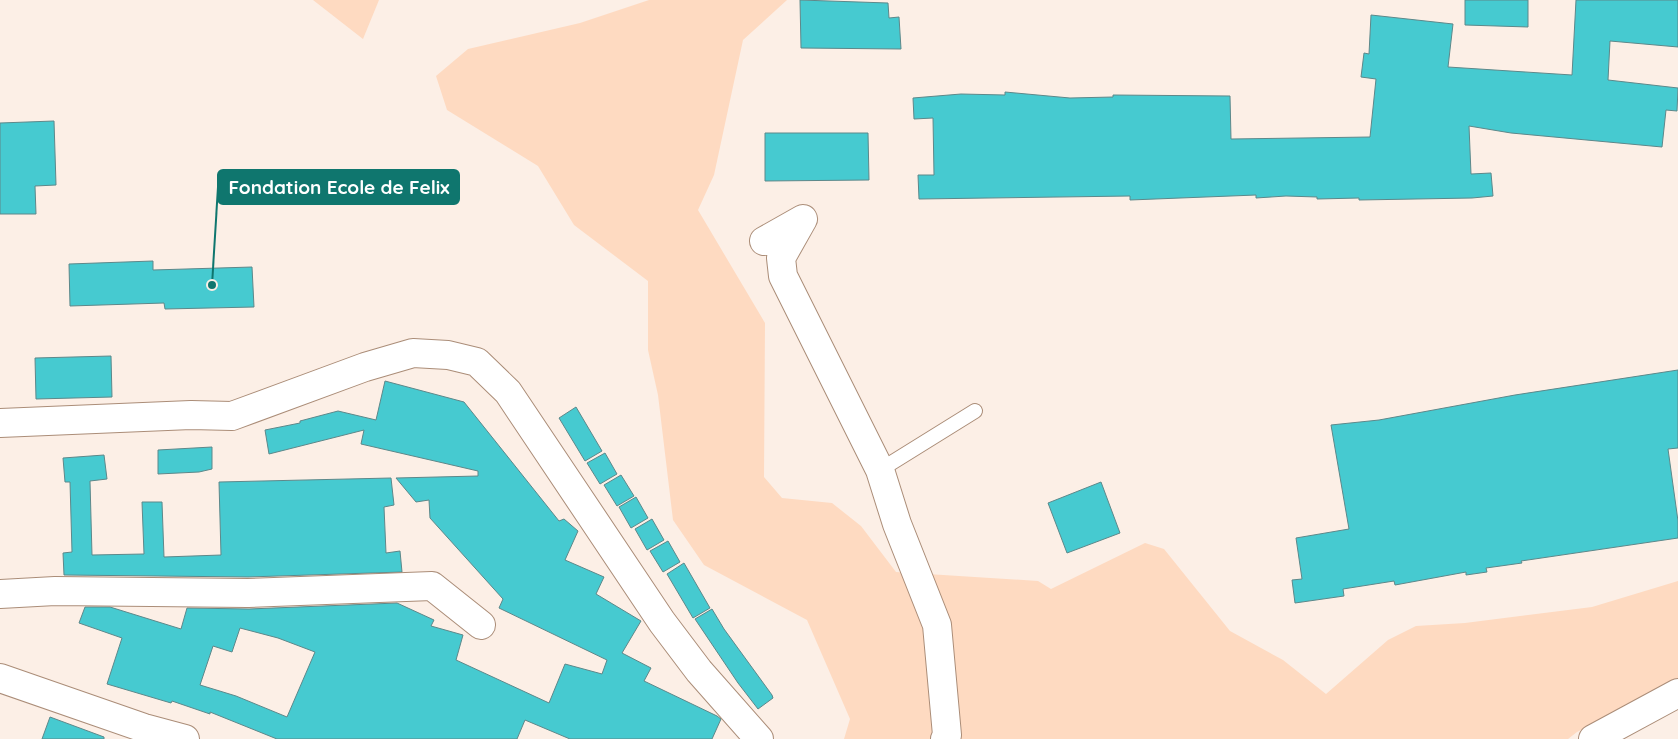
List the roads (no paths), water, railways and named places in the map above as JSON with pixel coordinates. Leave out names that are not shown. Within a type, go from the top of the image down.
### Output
[{"type":"street","points":[[764,241],[803,219],[781,258],[783,276],[880,470],[897,524],[937,626],[947,735],[945,739]]},
{"type":"street","points":[[0,423],[191,415],[232,416],[365,367],[413,353],[448,355],[477,362],[508,392],[662,622],[699,671],[760,739]]},
{"type":"street","points":[[0,594],[55,591],[248,594],[432,586],[481,625]]},
{"type":"street","points":[[0,678],[144,728],[185,739]]},
{"type":"street","points":[[1593,739],[1678,692]]},
{"type":"lane","points":[[880,470],[976,411]]},
{"type":"place","name":"Fondation Ecole de Felix","points":[[212,285]]}]
